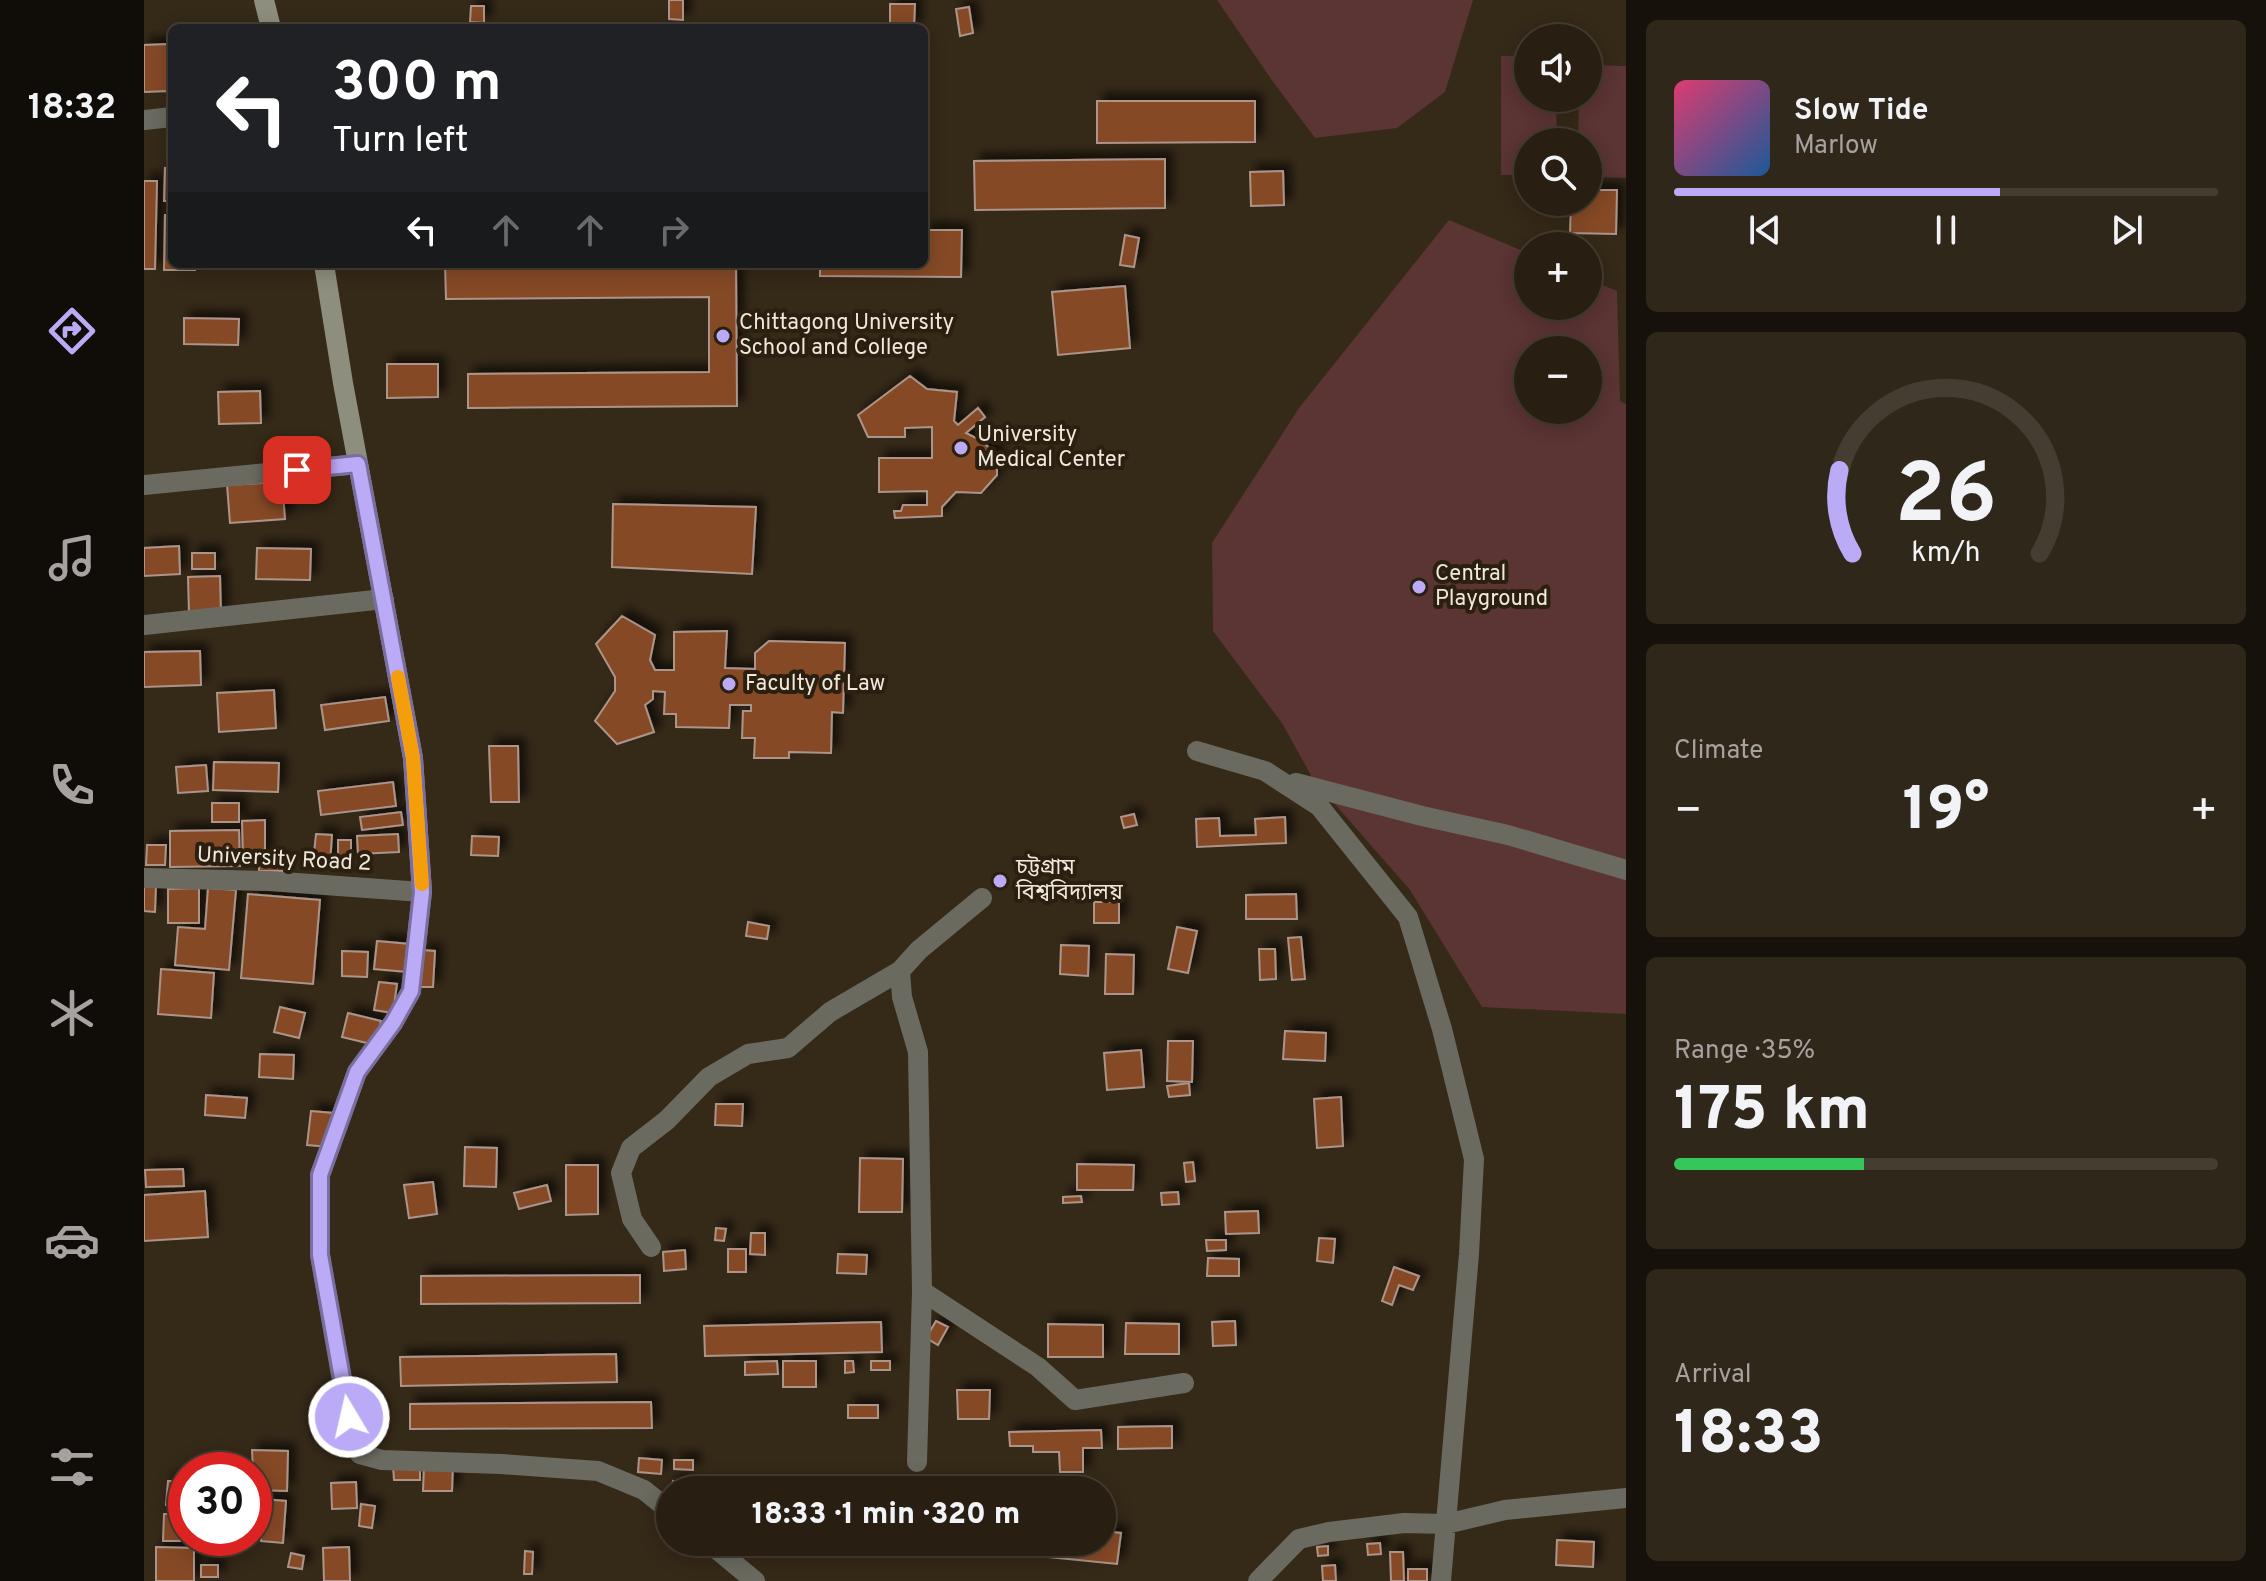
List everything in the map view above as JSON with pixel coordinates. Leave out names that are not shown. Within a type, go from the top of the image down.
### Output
[{"type":"street","points":[[264,0],[270,24]]},
{"type":"street","points":[[144,120],[168,117]]},
{"type":"street","points":[[325,268],[413,758],[422,892],[411,991],[393,1023],[357,1072],[320,1175],[320,1255],[352,1438],[360,1454],[382,1460],[598,1471],[644,1490],[656,1500]]},
{"type":"street","points":[[144,485],[358,464]]},
{"type":"street","points":[[144,625],[384,599]]},
{"type":"street","points":[[1441,1581],[1469,1254],[1474,1159],[1442,1029],[1408,917],[1319,806],[1265,771],[1197,751],[1236,760],[1273,774],[1298,784],[1508,835],[1626,870]]},
{"type":"street","name":"University Road 2","points":[[144,878],[269,881],[422,892]]},
{"type":"street","points":[[651,1247],[632,1219],[621,1173],[631,1148],[667,1120],[709,1077],[748,1054],[788,1048],[830,1012],[900,971],[919,950],[982,898]]},
{"type":"street","points":[[900,971],[902,997],[918,1052],[922,1291],[917,1462]]},
{"type":"street","points":[[922,1291],[1038,1367],[1075,1400],[1184,1383]]},
{"type":"street","points":[[1258,1581],[1299,1539],[1362,1527],[1404,1523],[1446,1524],[1505,1510],[1626,1498]]},
{"type":"street","points":[[725,1556],[755,1581]]},
{"type":"shaded area","points":[[1217,0],[1473,0],[1445,92],[1397,128],[1315,138]]},
{"type":"shaded area","points":[[1501,56],[1514,56],[1514,112],[1556,112],[1557,128],[1514,128],[1514,175],[1501,175]]},
{"type":"shaded area","points":[[1602,65],[1626,66],[1626,178],[1602,177],[1602,128],[1578,128],[1579,112],[1602,112]]},
{"type":"shaded area","name":"Central Playground","points":[[1449,220],[1514,247],[1514,320],[1602,320],[1602,285],[1617,291],[1620,401],[1626,404],[1626,1014],[1482,1007],[1410,890],[1313,779],[1282,723],[1213,631],[1212,543],[1299,408]]},
{"type":"building","points":[[669,0],[683,0],[683,20],[669,19]]},
{"type":"building","points":[[890,4],[915,4],[914,24],[890,24]]},
{"type":"building","points":[[471,6],[484,6],[484,23],[470,22]]},
{"type":"building","points":[[969,7],[973,33],[960,36],[956,9]]},
{"type":"building","points":[[168,44],[168,91],[144,92],[144,45]]},
{"type":"building","points":[[1097,101],[1255,101],[1255,142],[1097,143]]},
{"type":"building","points":[[1165,159],[1165,208],[975,210],[974,161]]},
{"type":"building","points":[[165,168],[168,168],[168,201],[164,201]]},
{"type":"building","points":[[1283,171],[1284,205],[1251,206],[1250,172]]},
{"type":"building","points":[[144,181],[157,181],[155,269],[144,269]]},
{"type":"building","points":[[1602,190],[1617,190],[1616,234],[1570,232],[1571,216],[1602,216]]},
{"type":"building","points":[[165,215],[168,215],[168,268],[195,270],[164,270]]},
{"type":"building","points":[[928,230],[962,230],[961,277],[820,276],[820,268],[928,268]]},
{"type":"building","points":[[1125,235],[1139,238],[1134,267],[1120,265]]},
{"type":"building","name":"Chittagong University School and College","points":[[445,268],[736,268],[737,406],[468,408],[468,374],[709,372],[709,297],[446,299]]},
{"type":"building","points":[[1125,286],[1130,348],[1058,355],[1052,292]]},
{"type":"building","points":[[184,318],[239,319],[238,345],[184,344]]},
{"type":"building","points":[[387,364],[438,364],[438,397],[387,398]]},
{"type":"building","name":"University Medical Center","points":[[910,376],[927,389],[957,392],[954,421],[958,425],[978,408],[985,417],[966,433],[982,441],[997,455],[997,475],[981,493],[956,492],[942,507],[942,516],[895,518],[894,511],[901,511],[903,505],[927,505],[927,491],[879,492],[879,458],[932,458],[932,427],[905,428],[905,437],[868,437],[858,415]]},
{"type":"building","points":[[260,391],[261,423],[219,424],[218,392]]},
{"type":"building","points":[[282,482],[285,519],[230,523],[227,485]]},
{"type":"building","points":[[613,504],[756,507],[752,574],[612,567]]},
{"type":"building","points":[[179,546],[180,574],[144,576],[144,548]]},
{"type":"building","points":[[257,548],[311,549],[310,580],[256,579]]},
{"type":"building","points":[[192,553],[215,553],[215,569],[192,569]]},
{"type":"building","points":[[220,576],[221,614],[189,615],[188,577]]},
{"type":"building","name":"Faculty of Law","points":[[622,616],[655,635],[650,660],[655,670],[674,670],[674,632],[727,631],[725,668],[755,669],[755,653],[769,641],[845,643],[843,713],[832,712],[831,753],[789,752],[789,758],[754,758],[755,738],[742,738],[743,711],[751,711],[751,705],[730,705],[729,728],[676,727],[676,714],[664,714],[665,692],[653,691],[653,699],[645,705],[654,732],[617,744],[595,721],[615,691],[615,677],[596,644]]},
{"type":"building","points":[[200,651],[201,685],[144,687],[144,652]]},
{"type":"building","points":[[274,690],[276,728],[219,732],[217,693]]},
{"type":"building","points":[[385,697],[389,721],[325,730],[321,705]]},
{"type":"building","points":[[489,746],[518,746],[519,802],[491,802]]},
{"type":"building","points":[[214,762],[279,763],[278,792],[213,790]]},
{"type":"building","points":[[206,765],[208,791],[178,793],[176,767]]},
{"type":"building","points":[[393,782],[396,806],[321,815],[318,791]]},
{"type":"building","points":[[212,803],[239,803],[239,822],[212,822]]},
{"type":"building","points":[[401,812],[403,825],[362,830],[360,817]]},
{"type":"building","points":[[1134,814],[1137,825],[1124,828],[1121,817]]},
{"type":"building","points":[[1285,817],[1286,843],[1197,847],[1196,819],[1219,818],[1220,836],[1256,835],[1255,819]]},
{"type":"building","points":[[265,820],[265,856],[243,856],[242,821]]},
{"type":"building","points":[[239,830],[240,866],[170,867],[170,831]]},
{"type":"building","points":[[316,834],[332,835],[330,864],[313,863]]},
{"type":"building","points":[[398,834],[399,852],[358,854],[357,836]]},
{"type":"building","points":[[472,836],[499,837],[498,856],[471,855]]},
{"type":"building","points":[[338,840],[351,840],[351,861],[338,861]]},
{"type":"building","points":[[147,845],[166,845],[165,865],[146,865]]},
{"type":"building","points":[[259,861],[283,861],[282,871],[259,871]]},
{"type":"building","points":[[144,884],[156,884],[155,912],[144,911]]},
{"type":"building","points":[[199,888],[199,923],[168,923],[168,889]]},
{"type":"building","points":[[208,888],[236,890],[229,970],[175,965],[178,927],[205,929]]},
{"type":"building","points":[[248,894],[320,900],[313,984],[241,978]]},
{"type":"building","points":[[1296,894],[1297,919],[1246,919],[1246,895]]},
{"type":"building","points":[[1094,902],[1119,902],[1119,923],[1094,923]]},
{"type":"building","points":[[748,922],[769,926],[767,939],[746,936]]},
{"type":"building","points":[[1177,927],[1197,931],[1188,973],[1168,969]]},
{"type":"building","points":[[1301,937],[1305,979],[1292,980],[1288,938]]},
{"type":"building","points":[[377,941],[410,944],[407,972],[374,969]]},
{"type":"building","points":[[1061,945],[1089,946],[1088,976],[1060,974]]},
{"type":"building","points":[[1259,949],[1275,949],[1276,979],[1260,980]]},
{"type":"building","points":[[422,950],[435,951],[433,987],[420,987]]},
{"type":"building","points":[[342,951],[368,952],[367,977],[342,976]]},
{"type":"building","points":[[1106,954],[1134,955],[1133,994],[1105,994]]},
{"type":"building","points":[[161,969],[214,973],[211,1018],[158,1014]]},
{"type":"building","points":[[379,982],[397,984],[393,1013],[374,1010]]},
{"type":"building","points":[[280,1007],[305,1013],[299,1038],[274,1032]]},
{"type":"building","points":[[348,1013],[381,1021],[375,1045],[342,1037]]},
{"type":"building","points":[[1285,1031],[1326,1033],[1325,1061],[1283,1059]]},
{"type":"building","points":[[1168,1041],[1193,1041],[1192,1082],[1167,1081]]},
{"type":"building","points":[[1141,1050],[1144,1087],[1107,1090],[1104,1053]]},
{"type":"building","points":[[260,1054],[294,1055],[293,1079],[259,1077]]},
{"type":"building","points":[[1189,1083],[1190,1095],[1169,1097],[1167,1086]]},
{"type":"building","points":[[206,1095],[247,1098],[245,1118],[205,1115]]},
{"type":"building","points":[[1341,1097],[1343,1146],[1317,1148],[1314,1099]]},
{"type":"building","points":[[716,1104],[743,1104],[742,1126],[715,1125]]},
{"type":"building","points":[[311,1111],[333,1113],[330,1147],[307,1145]]},
{"type":"building","points":[[465,1147],[497,1148],[496,1187],[464,1186]]},
{"type":"building","points":[[860,1158],[903,1159],[902,1212],[859,1212]]},
{"type":"building","points":[[1193,1162],[1195,1181],[1186,1182],[1184,1163]]},
{"type":"building","points":[[1077,1164],[1134,1165],[1133,1190],[1077,1190]]},
{"type":"building","points":[[566,1165],[598,1165],[598,1214],[566,1215]]},
{"type":"building","points":[[183,1169],[184,1186],[146,1187],[145,1170]]},
{"type":"building","points":[[433,1182],[437,1214],[409,1218],[404,1185]]},
{"type":"building","points":[[547,1185],[551,1201],[519,1209],[514,1193]]},
{"type":"building","points":[[205,1191],[208,1237],[144,1241],[144,1195]]},
{"type":"building","points":[[1178,1192],[1179,1204],[1162,1205],[1161,1193]]},
{"type":"building","points":[[1081,1196],[1082,1202],[1063,1203],[1063,1197]]},
{"type":"building","points":[[1258,1211],[1259,1233],[1226,1234],[1225,1212]]},
{"type":"building","points":[[716,1228],[726,1229],[724,1241],[715,1240]]},
{"type":"building","points":[[751,1233],[765,1233],[765,1255],[750,1254]]},
{"type":"building","points":[[1319,1238],[1335,1239],[1333,1263],[1317,1261]]},
{"type":"building","points":[[1206,1240],[1226,1240],[1226,1250],[1207,1251]]},
{"type":"building","points":[[728,1249],[746,1249],[746,1272],[728,1272]]},
{"type":"building","points":[[685,1250],[686,1269],[664,1271],[663,1252]]},
{"type":"building","points":[[838,1254],[867,1255],[866,1274],[837,1273]]},
{"type":"building","points":[[1208,1258],[1239,1259],[1239,1276],[1207,1276]]},
{"type":"building","points":[[1394,1267],[1419,1276],[1413,1290],[1399,1285],[1392,1305],[1382,1301]]},
{"type":"building","points":[[640,1275],[640,1303],[421,1304],[421,1276]]},
{"type":"building","points":[[936,1321],[948,1327],[938,1345],[926,1338]]},
{"type":"building","points":[[1235,1321],[1236,1345],[1213,1346],[1212,1322]]},
{"type":"building","points":[[881,1322],[882,1352],[705,1356],[704,1326]]},
{"type":"building","points":[[1126,1323],[1179,1324],[1179,1354],[1125,1354]]},
{"type":"building","points":[[1048,1324],[1103,1325],[1103,1357],[1048,1357]]},
{"type":"building","points":[[616,1354],[617,1382],[401,1386],[400,1357]]},
{"type":"building","points":[[777,1361],[778,1374],[745,1375],[745,1362]]},
{"type":"building","points":[[783,1361],[816,1361],[816,1387],[783,1387]]},
{"type":"building","points":[[845,1361],[853,1361],[854,1372],[845,1373]]},
{"type":"building","points":[[871,1361],[890,1361],[890,1370],[871,1370]]},
{"type":"building","points":[[957,1390],[990,1390],[989,1419],[958,1419]]},
{"type":"building","points":[[651,1402],[652,1428],[410,1429],[410,1404]]},
{"type":"building","points":[[848,1405],[878,1405],[878,1418],[848,1418]]},
{"type":"building","points":[[1172,1426],[1172,1448],[1118,1449],[1118,1427]]},
{"type":"building","points":[[1101,1430],[1102,1448],[1083,1448],[1083,1472],[1060,1472],[1059,1452],[1033,1452],[1033,1446],[1010,1446],[1009,1432]]},
{"type":"building","points":[[288,1451],[287,1491],[272,1491],[272,1452],[252,1452]]},
{"type":"building","points":[[639,1458],[662,1460],[661,1474],[638,1472]]},
{"type":"building","points":[[674,1460],[693,1460],[693,1470],[674,1469]]},
{"type":"building","points":[[424,1465],[453,1465],[452,1491],[423,1491]]},
{"type":"building","points":[[393,1466],[420,1466],[420,1480],[394,1480]]},
{"type":"building","points":[[356,1482],[357,1508],[332,1509],[331,1483]]},
{"type":"building","points":[[272,1500],[286,1501],[283,1543],[272,1542]]},
{"type":"building","points":[[361,1504],[375,1506],[372,1528],[359,1526]]},
{"type":"building","points":[[164,1514],[168,1514],[168,1541],[163,1541]]},
{"type":"building","points":[[1116,1532],[1121,1533],[1117,1564],[1049,1557],[1116,1556]]},
{"type":"building","points":[[1557,1540],[1594,1542],[1593,1567],[1556,1565]]},
{"type":"building","points":[[1380,1543],[1381,1554],[1368,1555],[1367,1544]]},
{"type":"building","points":[[1328,1546],[1328,1555],[1318,1556],[1317,1547]]},
{"type":"building","points":[[156,1547],[168,1547],[168,1556],[194,1556],[194,1581],[156,1581]]},
{"type":"building","points":[[349,1547],[350,1581],[324,1581],[323,1548]]},
{"type":"building","points":[[525,1551],[533,1552],[532,1574],[524,1574]]},
{"type":"building","points":[[1390,1552],[1403,1552],[1404,1581],[1391,1581]]},
{"type":"building","points":[[291,1553],[304,1556],[302,1569],[288,1567]]},
{"type":"building","points":[[201,1565],[218,1565],[218,1577],[201,1577]]},
{"type":"building","points":[[1335,1565],[1336,1581],[1323,1581],[1322,1566]]},
{"type":"building","points":[[1408,1569],[1427,1569],[1427,1581],[1408,1581]]},
{"type":"slow traffic","points":[[398,677],[413,758],[422,884]]},
{"type":"place","name":"Chittagong University School and College","points":[[723,336]]},
{"type":"place","name":"University Medical Center","points":[[961,448]]},
{"type":"place","name":"Central Playground","points":[[1419,587]]},
{"type":"place","name":"Faculty of Law","points":[[729,684]]},
{"type":"place","name":"চট্টগ্রাম বিশ্ববিদ্যালয়","points":[[1000,881]]},
{"type":"route","points":[[297,470],[358,464],[413,758],[421,870],[422,892],[411,991],[393,1023],[357,1072],[320,1175],[320,1255],[349,1417]]}]
